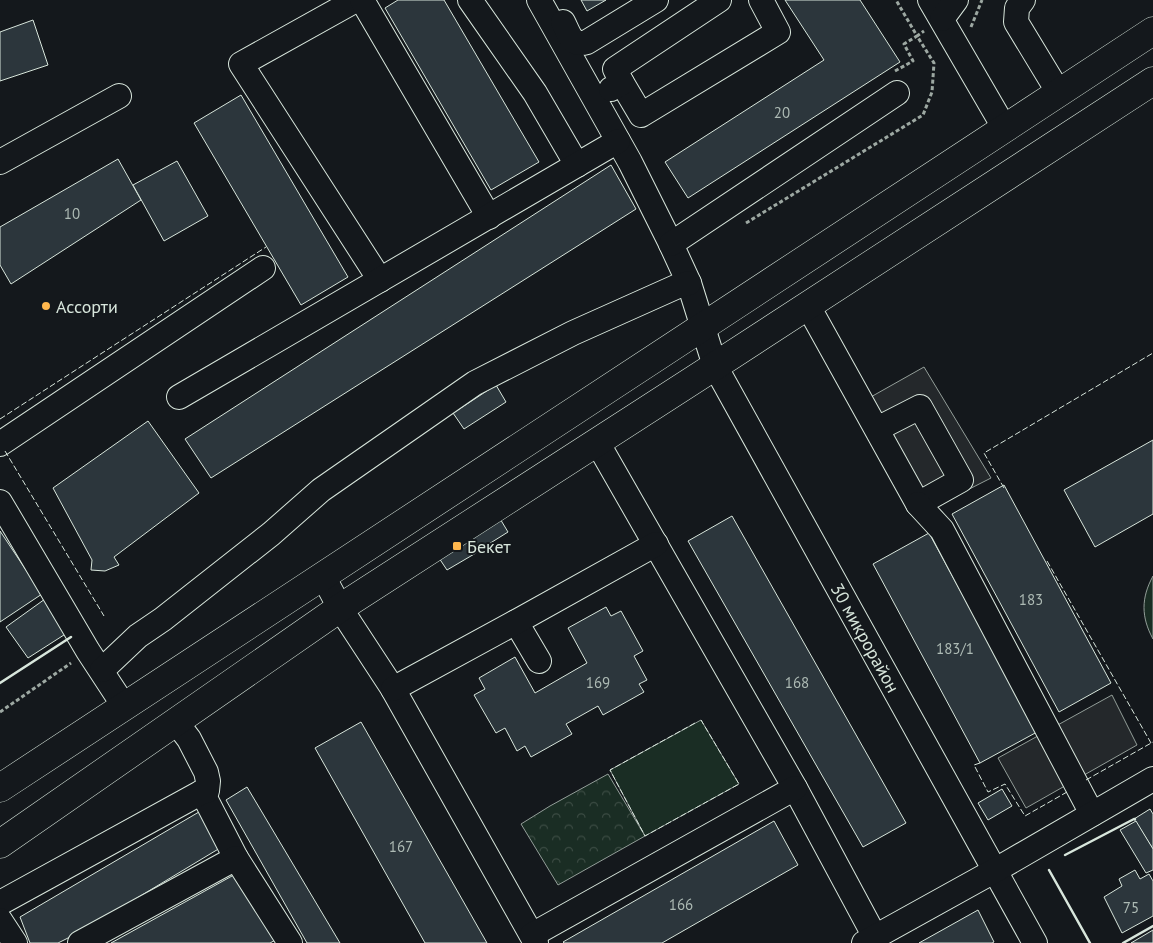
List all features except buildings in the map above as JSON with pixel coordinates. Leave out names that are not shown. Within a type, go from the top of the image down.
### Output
[{"type":"main road","points":[[0,788],[1153,32]]},
{"type":"main road","points":[[0,844],[340,608],[1153,81]]},
{"type":"street","points":[[356,0],[241,64],[380,280]]},
{"type":"street","points":[[362,0],[489,216]]},
{"type":"street","points":[[470,0],[535,93],[577,165]]},
{"type":"street","name":"30 микрорайон","points":[[539,0],[630,162],[671,244],[689,283],[715,366],[1035,943]]},
{"type":"street","points":[[552,0],[572,41],[577,44],[587,42],[656,0]]},
{"type":"street","points":[[719,0],[615,69],[641,115],[778,32],[761,0]]},
{"type":"street","points":[[956,0],[936,10],[1005,129]]},
{"type":"street","points":[[1024,0],[1017,8],[1016,22],[1059,93]]},
{"type":"street","points":[[594,98],[622,83]]},
{"type":"street","points":[[671,244],[897,93]]},
{"type":"street","points":[[0,162],[119,96]]},
{"type":"street","points":[[179,397],[618,141]]},
{"type":"street","points":[[0,444],[263,268]]},
{"type":"street","points":[[102,670],[138,636],[271,534],[321,490],[475,383],[573,333],[678,286],[689,283]]},
{"type":"street","points":[[808,306],[918,504],[942,530],[1092,814]]},
{"type":"street","points":[[877,429],[920,407],[961,480],[918,504]]},
{"type":"street","points":[[598,442],[795,788],[869,940],[994,871],[1153,779]]},
{"type":"street","points":[[0,502],[88,651],[124,706]]},
{"type":"street","points":[[393,689],[656,544]]},
{"type":"street","points":[[323,576],[340,608],[393,689],[534,939],[795,788]]},
{"type":"street","points":[[516,622],[539,662]]},
{"type":"street","points":[[0,903],[206,791],[208,780],[206,772],[189,739],[176,722]]},
{"type":"street","points":[[202,792],[236,858],[290,943]]},
{"type":"street","points":[[80,943],[236,858]]},
{"type":"street","points":[[0,920],[15,943]]},
{"type":"path","points":[[0,712],[88,651]]},
{"type":"green space","points":[[1153,576],[1153,639],[1146,623],[1144,608],[1146,592]]},
{"type":"green space","points":[[701,720],[739,784],[645,836],[610,770]]},
{"type":"green space","points":[[608,774],[645,836],[558,885],[521,824]]},
{"type":"shaded area","points":[[924,367],[991,478],[930,509],[869,398]]},
{"type":"shaded area","points":[[1112,695],[1137,745],[1026,808],[998,758]]},
{"type":"fence","points":[[0,419],[266,247]]},
{"type":"fence","points":[[1004,488],[984,453],[1153,353]]},
{"type":"fence","points":[[5,451],[104,616]]},
{"type":"fence","points":[[1047,561],[1151,743]]},
{"type":"fence","points":[[695,723],[610,770],[645,836],[739,784],[701,720]]},
{"type":"fence","points":[[1086,780],[1153,742]]},
{"type":"fence","points":[[980,763],[974,765],[988,792],[1005,784],[1025,816],[1067,792]]},
{"type":"wall","points":[[0,683],[71,637]]},
{"type":"wall","points":[[1065,855],[1135,819]]},
{"type":"wall","points":[[1049,870],[1090,943]]},
{"type":"wall","points":[[1123,943],[1153,926]]},
{"type":"place","name":"Ассорти","points":[[46,306]]},
{"type":"place","name":"Бекет","points":[[457,546]]}]
